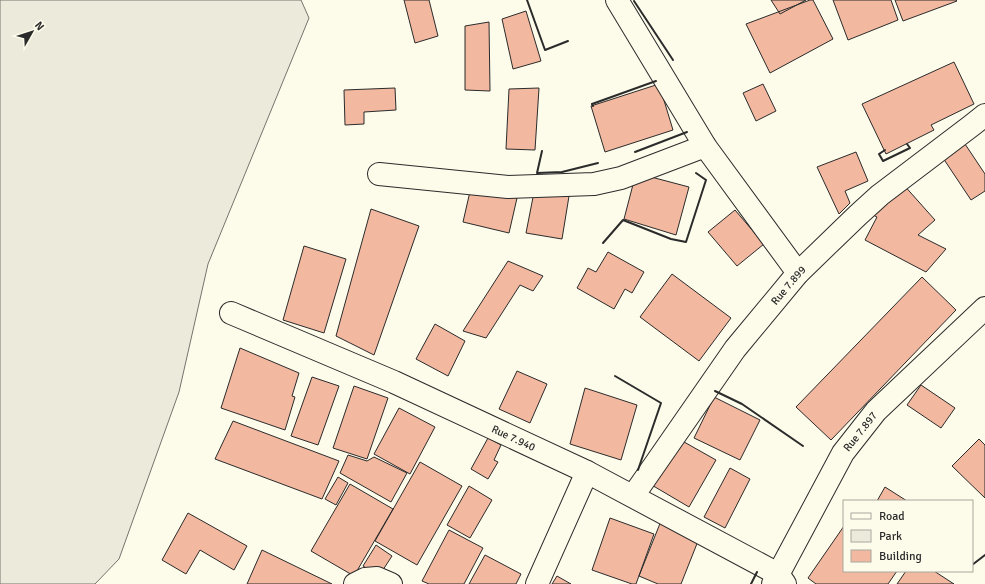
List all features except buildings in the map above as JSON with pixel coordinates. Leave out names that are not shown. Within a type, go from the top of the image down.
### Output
[{"type":"street","points":[[617,0],[705,146],[798,273]]},
{"type":"street","name":"Rue 7.899","points":[[633,496],[735,349],[798,273],[880,195],[985,115]]},
{"type":"street","points":[[380,174],[508,187],[594,184],[621,178],[705,146]]},
{"type":"street","name":"Rue 7.897","points":[[779,581],[843,453],[876,411],[985,308]]},
{"type":"street","name":"Rue 7.940","points":[[231,313],[394,382],[587,472],[633,496],[779,581]]},
{"type":"street","points":[[537,584],[587,472]]},
{"type":"street","points":[[355,584],[365,579],[377,578],[391,584]]},
{"type":"green space","points":[[0,0],[301,0],[309,18],[208,264],[179,392],[119,559],[95,584],[0,584]]},
{"type":"wall","points":[[527,0],[545,50],[568,41]]},
{"type":"wall","points":[[634,1],[673,60]]},
{"type":"wall","points":[[593,106],[592,104],[656,81]]},
{"type":"wall","points":[[635,152],[687,132]]},
{"type":"wall","points":[[885,150],[879,154],[883,161],[910,148],[907,144]]},
{"type":"wall","points":[[542,151],[537,173],[562,172],[598,163]]},
{"type":"wall","points":[[603,243],[623,220],[671,239],[686,242],[706,180],[696,173]]},
{"type":"wall","points":[[615,376],[661,403],[638,470]]},
{"type":"wall","points":[[715,391],[742,404],[803,446]]},
{"type":"wall","points":[[973,564],[985,555]]},
{"type":"wall","points":[[751,584],[757,572]]}]
